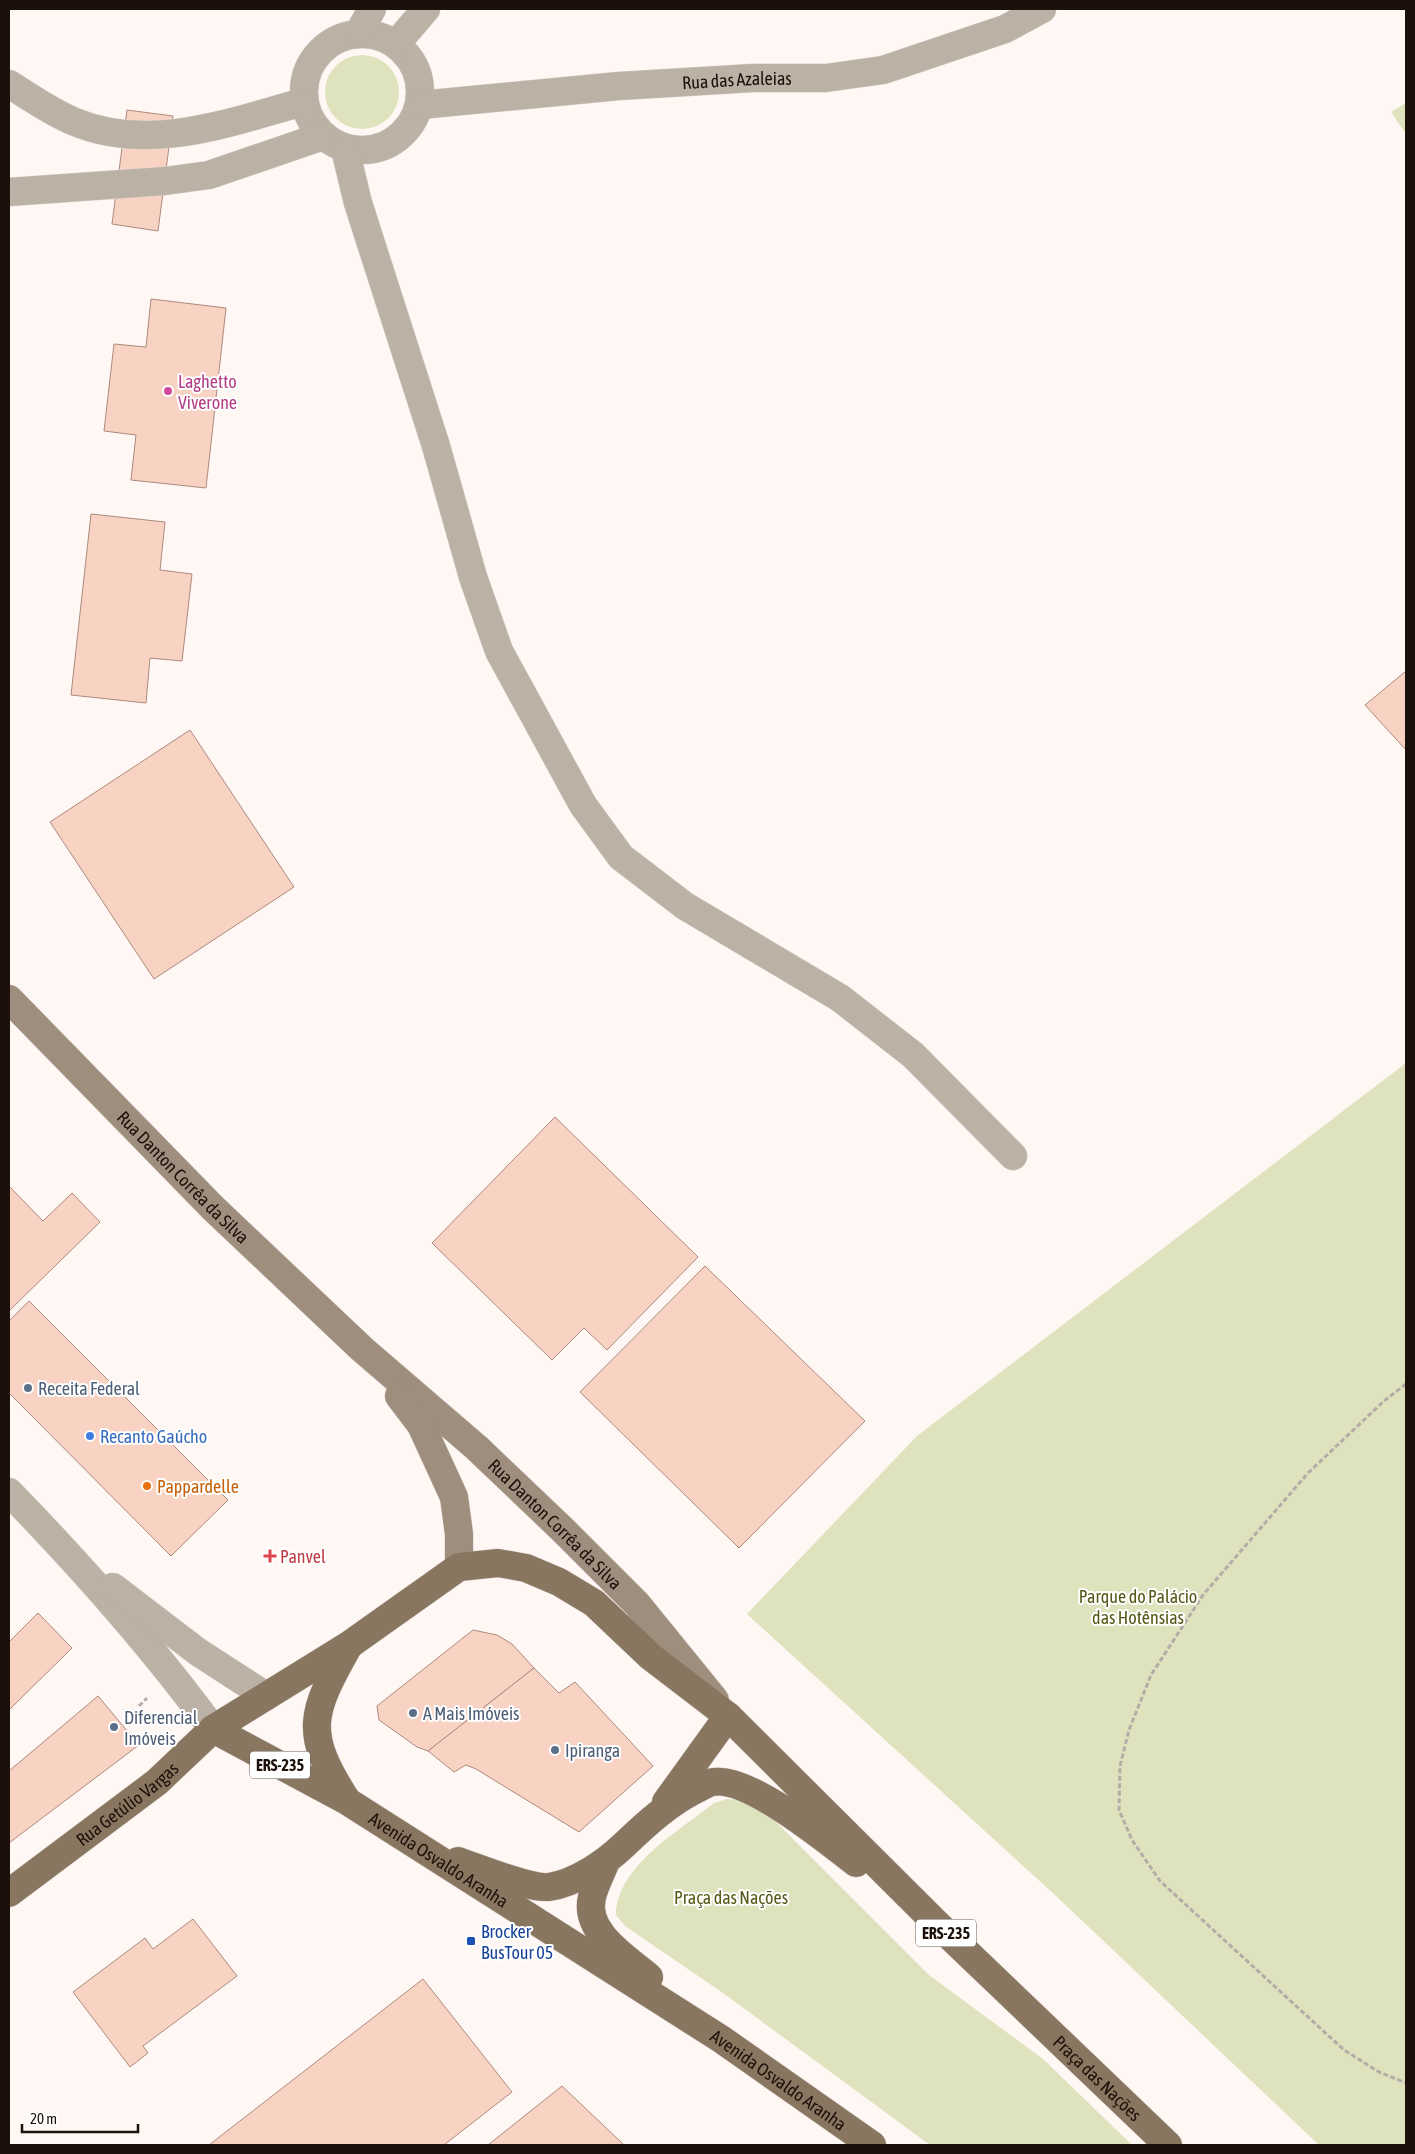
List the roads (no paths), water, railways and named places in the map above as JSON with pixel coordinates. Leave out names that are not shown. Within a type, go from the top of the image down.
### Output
[{"type":"main road","name":"Rua Danton Corrêa da Silva","points":[[9,1000],[213,1208],[362,1349],[477,1448],[637,1604],[728,1716]]},
{"type":"main road","name":"Rua Danton Corrêa da Silva","points":[[362,1349],[422,1425],[454,1497],[459,1534],[459,1567]]},
{"type":"main road","name":"Praça das Nações","points":[[459,1567],[498,1563],[526,1568],[559,1582],[594,1603],[651,1656],[728,1716],[937,1924],[1168,2145]]},
{"type":"main road","points":[[266,1696],[349,1645],[459,1567]]},
{"type":"main road","points":[[347,1801],[327,1769],[318,1744],[316,1718],[326,1686],[349,1645]]},
{"type":"main road","name":"Rua Getúlio Vargas","points":[[9,1894],[157,1782],[213,1729],[266,1696]]},
{"type":"main road","points":[[659,1812],[728,1716]]},
{"type":"main road","name":"Avenida Osvaldo Aranha","points":[[213,1729],[347,1801],[721,2039],[872,2145]]},
{"type":"main road","points":[[423,1850],[530,1884],[548,1887],[565,1882],[606,1861],[659,1812],[690,1792],[713,1782],[740,1785],[769,1801],[811,1829],[937,1924]]},
{"type":"main road","points":[[606,1861],[592,1898],[591,1911],[600,1936],[721,2039]]},
{"type":"street","points":[[358,34],[372,9]]},
{"type":"street","points":[[396,44],[426,9]]},
{"type":"street","name":"Rua das Azaleias","points":[[420,104],[619,86],[753,78],[826,78],[883,70],[1005,29],[1042,9]]},
{"type":"street","points":[[9,192],[165,181],[209,175],[334,143],[369,151],[393,143],[411,127],[420,104],[420,82],[412,61],[396,44],[378,36],[358,34],[339,38],[322,49],[310,64],[304,82],[304,102],[310,121],[334,143],[358,202],[434,437],[473,577],[499,651],[583,805],[621,857],[685,906],[840,998],[913,1055],[1013,1156]]},
{"type":"street","points":[[9,84],[75,122],[118,134],[160,135],[198,130],[304,102]]},
{"type":"street","name":"Avenida Osvaldo Aranha","points":[[9,1492],[68,1553],[173,1675],[213,1729]]},
{"type":"street","name":"Avenida Osvaldo Aranha","points":[[68,1553],[198,1652],[266,1696]]},
{"type":"place","name":"Laghetto Viverone","points":[[168,391]]},
{"type":"place","name":"Receita Federal","points":[[28,1388]]},
{"type":"place","name":"Recanto Gaúcho","points":[[90,1436]]},
{"type":"place","name":"Pappardelle","points":[[147,1486]]},
{"type":"place","name":"Panvel","points":[[270,1556]]},
{"type":"place","name":"A Mais Imóveis","points":[[413,1713]]},
{"type":"place","name":"Diferencial Imóveis","points":[[114,1727]]},
{"type":"place","name":"Ipiranga","points":[[555,1750]]},
{"type":"place","name":"Brocker BusTour 05","points":[[471,1941]]},
{"type":"park label","name":"Parque do Palácio das Hotênsias","points":[[1138,1606]]}]
